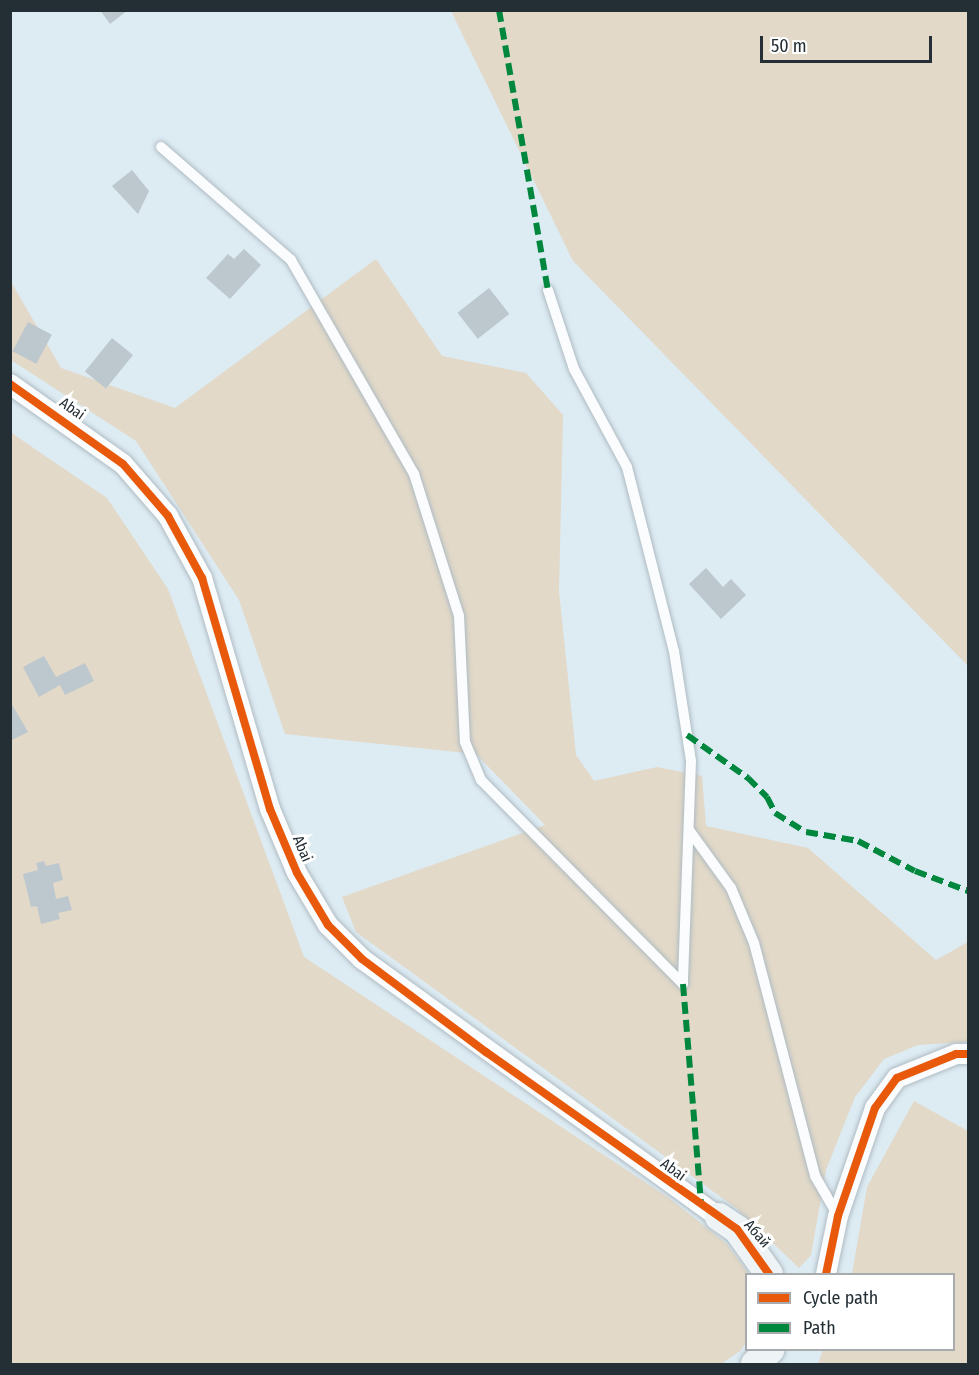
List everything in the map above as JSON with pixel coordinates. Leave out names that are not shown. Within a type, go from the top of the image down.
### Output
[{"type":"street","name":"Abai","points":[[10,384],[123,464],[168,516],[202,578],[270,809],[297,873],[328,925],[362,959],[400,988],[718,1216]]},
{"type":"street","points":[[826,1273],[838,1216],[875,1108],[897,1077],[917,1067],[956,1054],[969,1054]]},
{"type":"street","name":"Абай","points":[[718,1216],[737,1229],[768,1273]]},
{"type":"street","points":[[755,1365],[769,1351]]},
{"type":"lane","points":[[161,147],[291,260],[414,474],[459,616],[465,742],[481,780],[683,984],[691,760],[674,651],[627,467],[574,369],[548,290]]},
{"type":"lane","points":[[689,830],[731,888],[754,943],[815,1176],[838,1216]]},
{"type":"shaded area","points":[[451,11],[968,11],[968,666],[573,261]]},
{"type":"shaded area","points":[[376,259],[442,356],[526,373],[563,415],[559,591],[576,755],[594,781],[657,767],[702,776],[706,826],[808,848],[936,960],[968,942],[968,1042],[918,1045],[884,1059],[855,1097],[826,1170],[811,1255],[799,1268],[736,1208],[356,932],[342,897],[545,825],[476,754],[285,734],[239,600],[136,441],[11,360],[10,280],[61,368],[175,408]]},
{"type":"shaded area","points":[[10,432],[107,498],[168,589],[304,957],[669,1198],[727,1244],[748,1273],[745,1273],[745,1344],[740,1351],[721,1364],[11,1364]]},
{"type":"shaded area","points":[[914,1101],[968,1131],[968,1364],[818,1364],[823,1351],[955,1351],[955,1273],[852,1273],[867,1187]]},
{"type":"building","points":[[100,10],[128,10],[110,24]]},
{"type":"building","points":[[132,170],[149,191],[138,214],[112,186]]},
{"type":"building","points":[[244,249],[261,265],[230,299],[206,278],[228,254],[234,259]]},
{"type":"building","points":[[489,288],[509,314],[478,339],[457,313]]},
{"type":"building","points":[[28,322],[52,335],[36,364],[13,351]]},
{"type":"building","points":[[112,338],[133,355],[106,388],[85,371]]},
{"type":"building","points":[[706,568],[723,587],[731,579],[746,595],[721,619],[689,584]]},
{"type":"building","points":[[44,656],[56,677],[85,663],[94,681],[65,695],[60,685],[39,697],[23,667]]},
{"type":"building","points":[[10,701],[28,732],[10,741]]},
{"type":"building","points":[[44,861],[46,866],[59,863],[63,880],[53,883],[56,899],[68,896],[72,910],[58,913],[60,919],[41,924],[37,906],[31,907],[23,874],[38,870],[36,863]]},
{"type":"marked path","points":[[499,10],[548,290]]},
{"type":"marked path","points":[[687,735],[748,778],[767,797],[775,813],[806,832],[858,841],[915,871],[968,891]]},
{"type":"marked path","points":[[683,984],[701,1205]]},
{"type":"cycle path","points":[[10,384],[123,464],[168,516],[202,578],[270,809],[297,873],[328,925],[362,959],[486,1052],[737,1229],[768,1273]]},
{"type":"cycle path","points":[[826,1273],[838,1216],[875,1108],[897,1078],[956,1054],[968,1054]]}]
